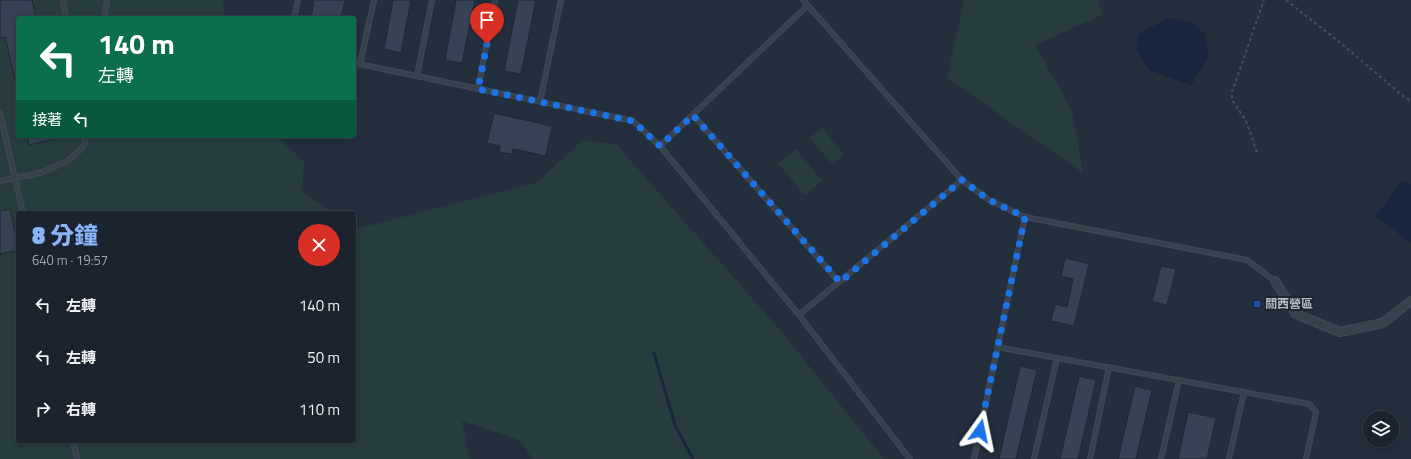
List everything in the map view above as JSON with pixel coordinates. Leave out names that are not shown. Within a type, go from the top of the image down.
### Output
[{"type":"street","points":[[1275,281],[1296,314],[1340,332],[1382,323],[1411,301]]},
{"type":"lane","points":[[63,0],[66,16]]},
{"type":"lane","points":[[104,16],[107,0]]},
{"type":"lane","points":[[294,16],[298,0]]},
{"type":"lane","points":[[360,64],[374,0]]},
{"type":"lane","points":[[417,76],[432,0]]},
{"type":"lane","points":[[478,89],[495,0]]},
{"type":"lane","points":[[540,102],[561,0]]},
{"type":"lane","points":[[803,0],[962,180],[989,200],[1025,217],[1247,260],[1275,281]]},
{"type":"lane","points":[[660,146],[807,6]]},
{"type":"lane","points":[[356,63],[633,121],[660,146],[799,315],[910,459]]},
{"type":"lane","points":[[0,113],[16,177],[23,211]]},
{"type":"lane","points":[[693,115],[840,282]]},
{"type":"lane","points":[[0,181],[40,173],[68,161],[84,146],[86,138]]},
{"type":"lane","points":[[799,315],[962,180]]},
{"type":"lane","points":[[974,459],[1025,217]]},
{"type":"lane","points":[[997,347],[1309,404],[1316,412],[1306,459]]},
{"type":"lane","points":[[1034,459],[1057,358]]},
{"type":"lane","points":[[1090,459],[1110,367]]},
{"type":"lane","points":[[1161,459],[1179,380]]},
{"type":"lane","points":[[1229,459],[1244,392]]},
{"type":"lane","points":[[73,443],[77,459]]},
{"type":"path","points":[[1257,152],[1246,121],[1232,100],[1232,92],[1264,0]]},
{"type":"path","points":[[1286,0],[1411,101]]},
{"type":"green space","points":[[0,0],[223,0],[225,16],[16,16],[16,138],[277,138],[304,161],[302,192],[330,211],[16,211],[16,443],[356,443],[356,229],[538,182],[582,140],[616,144],[780,330],[884,459],[532,459],[521,441],[462,421],[470,459],[0,459]]},
{"type":"green space","points":[[964,0],[1098,0],[1102,15],[1035,45],[1072,111],[1083,173],[947,78]]},
{"type":"green space","points":[[822,128],[844,155],[833,165],[810,138]]},
{"type":"green space","points":[[796,149],[822,181],[805,195],[778,164]]},
{"type":"water","points":[[1167,18],[1192,23],[1205,34],[1209,57],[1191,85],[1149,70],[1136,49],[1139,34]]},
{"type":"water","points":[[1402,181],[1411,184],[1411,243],[1376,216]]},
{"type":"building","points":[[0,0],[32,0],[36,16],[16,16],[16,80],[5,37],[0,38]]},
{"type":"building","points":[[314,0],[345,0],[341,16],[311,16]]},
{"type":"building","points":[[393,0],[411,0],[401,53],[384,49]]},
{"type":"building","points":[[456,0],[475,0],[462,63],[445,60]]},
{"type":"building","points":[[518,0],[536,0],[521,74],[504,71]]},
{"type":"building","points":[[494,113],[552,126],[546,156],[513,149],[512,154],[499,152],[500,146],[487,143]]},
{"type":"building","points":[[27,138],[55,138],[55,139],[29,145]]},
{"type":"building","points":[[10,209],[16,235],[16,250],[0,254],[0,211]]},
{"type":"building","points":[[1065,258],[1089,264],[1074,326],[1051,321],[1055,304],[1067,307],[1073,279],[1061,276]]},
{"type":"building","points":[[1161,266],[1176,269],[1167,305],[1152,302]]},
{"type":"building","points":[[1020,366],[1037,370],[1016,459],[999,459]]},
{"type":"building","points":[[1079,376],[1096,380],[1078,459],[1060,459]]},
{"type":"building","points":[[1135,386],[1152,390],[1136,459],[1118,459]]},
{"type":"building","points":[[1188,412],[1216,418],[1207,459],[1178,459]]},
{"type":"waterway","points":[[654,353],[675,425],[693,459]]},
{"type":"place","name":"關西營區","points":[[1257,304]]},
{"type":"route","points":[[487,44],[478,89],[633,121],[660,146],[693,115],[840,282],[962,180],[989,200],[1025,217],[980,431]]}]
